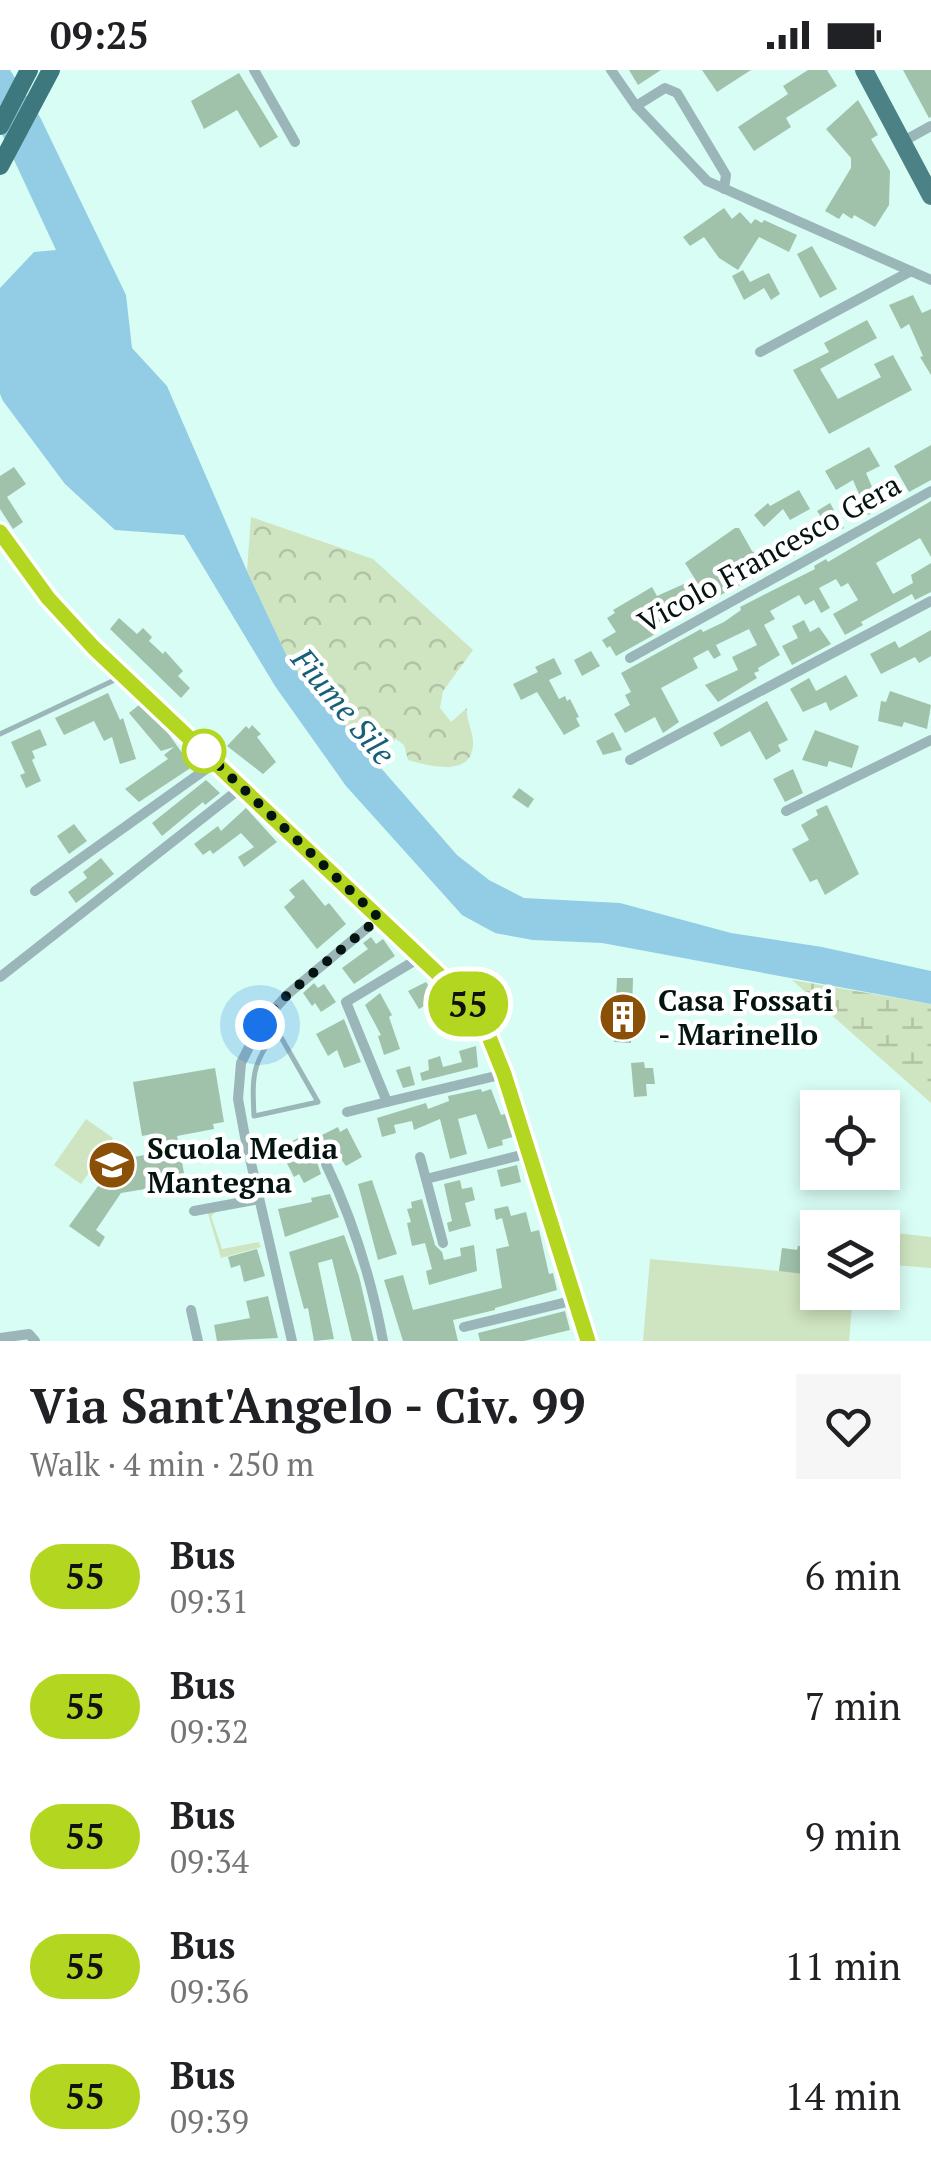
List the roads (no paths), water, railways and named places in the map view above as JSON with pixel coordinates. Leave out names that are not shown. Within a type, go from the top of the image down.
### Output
[{"type":"highway","points":[[0,126],[29,70]]},
{"type":"highway","points":[[0,166],[51,70]]},
{"type":"main road","points":[[864,70],[931,196]]},
{"type":"street","points":[[250,70],[294,142]]},
{"type":"street","points":[[610,70],[636,106],[707,181],[931,280]]},
{"type":"street","points":[[636,106],[665,88],[677,94],[726,174],[724,189]]},
{"type":"street","points":[[902,142],[931,126]]},
{"type":"street","points":[[760,352],[911,272]]},
{"type":"street","name":"Vicolo Francesco Gera","points":[[630,658],[931,491]]},
{"type":"street","points":[[0,532],[66,618],[476,1014],[494,1044],[588,1341]]},
{"type":"street","points":[[630,760],[931,601]]},
{"type":"street","points":[[786,811],[931,740]]},
{"type":"street","points":[[35,891],[216,762]]},
{"type":"street","points":[[0,977],[242,787]]},
{"type":"street","points":[[292,1341],[238,1098],[241,1062],[268,1016],[288,994],[379,918]]},
{"type":"street","points":[[387,1102],[346,1002],[421,957]]},
{"type":"street","points":[[347,1112],[504,1074]]},
{"type":"street","points":[[426,1180],[529,1153]]},
{"type":"street","points":[[420,1158],[443,1243]]},
{"type":"street","points":[[326,1164],[356,1241],[383,1341]]},
{"type":"street","points":[[194,1211],[259,1200]]},
{"type":"street","points":[[464,1326],[576,1300]]},
{"type":"street","points":[[191,1310],[198,1341]]},
{"type":"street","points":[[0,1338],[29,1334],[35,1341]]},
{"type":"lane","points":[[0,734],[124,675]]},
{"type":"lane","points":[[268,1016],[318,1102],[254,1116],[252,1088],[257,1057],[276,1030]]},
{"type":"water","points":[[0,70],[10,70],[40,117],[126,295],[132,348],[167,386],[292,667],[337,703],[346,728],[457,855],[489,880],[524,898],[620,903],[731,933],[822,947],[931,971],[931,1004],[602,943],[533,940],[495,933],[462,915],[346,786],[275,686],[184,535],[115,530],[65,484],[3,401],[0,288],[34,252],[56,250],[0,130]]},
{"type":"place","name":"Casa Fossati - Marinello","points":[[623,1017]]},
{"type":"place","name":"Scuola Media Mantegna","points":[[112,1165]]},
{"type":"water label","name":"Fiume Sile","points":[[344,706]]}]
